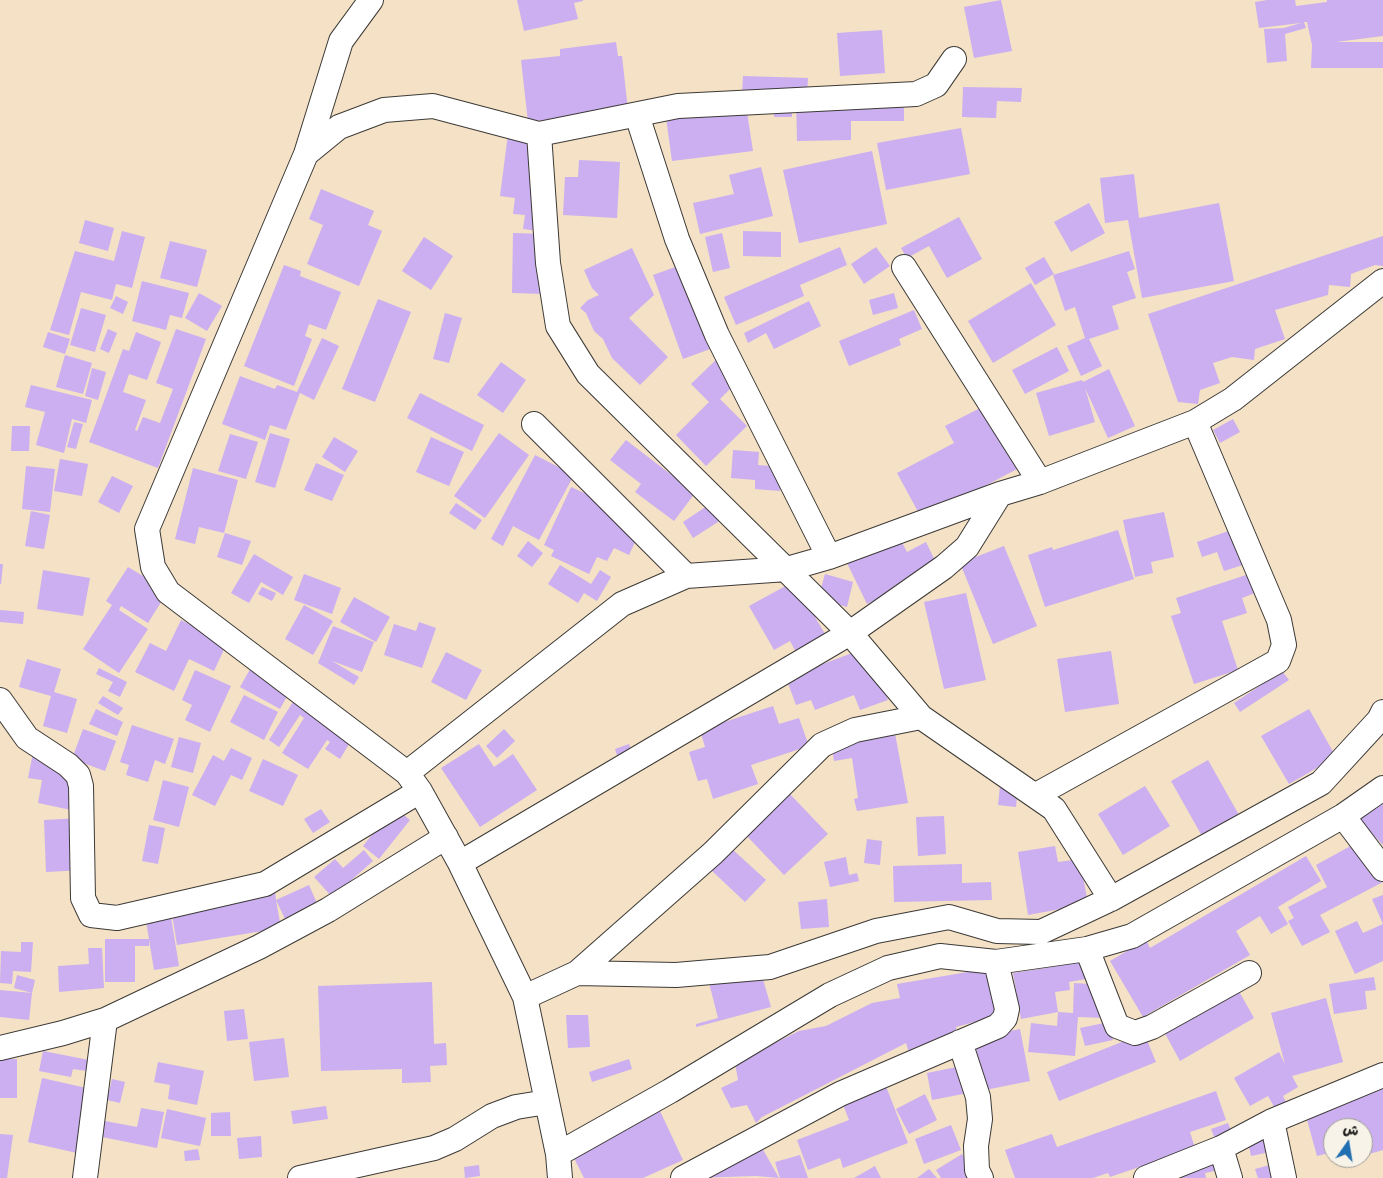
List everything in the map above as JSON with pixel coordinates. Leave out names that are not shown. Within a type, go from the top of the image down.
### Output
[{"type":"street","points":[[371,0],[341,41],[306,154],[147,529],[153,567],[168,592],[413,782],[460,863],[525,997],[558,1154],[560,1178]]},
{"type":"street","points":[[306,154],[339,126],[384,110],[433,106],[539,134],[678,106],[916,94],[936,85],[954,59]]},
{"type":"street","points":[[637,115],[677,239],[717,335],[829,557]]},
{"type":"street","points":[[539,134],[548,263],[558,326],[588,374],[850,633],[921,716],[1054,809],[1111,899]]},
{"type":"street","points":[[904,267],[1040,482]]},
{"type":"street","points":[[0,700],[27,738],[68,765],[78,775],[81,786],[83,898],[91,915],[117,918],[265,884],[413,782],[622,604],[686,576],[786,569],[829,557],[1000,494],[1040,482],[1195,422],[1233,399],[1383,281]]},
{"type":"street","points":[[1036,795],[1278,661],[1284,645],[1279,620],[1195,422]]},
{"type":"street","points":[[534,424],[686,576]]},
{"type":"street","points":[[460,863],[850,633],[944,567],[967,547],[1000,494]]},
{"type":"street","points":[[577,974],[676,975],[770,967],[876,931],[949,917],[998,931],[1042,932],[1111,899],[1321,783],[1379,720],[1383,712]]},
{"type":"street","points":[[525,997],[577,974],[713,853],[822,746],[855,730],[921,716]]},
{"type":"street","points":[[558,1154],[670,1091],[830,995],[888,968],[940,956],[996,962],[1087,949],[1132,936],[1343,816],[1383,788]]},
{"type":"street","points":[[1343,816],[1383,869]]},
{"type":"street","points":[[0,1048],[63,1033],[105,1020],[259,947],[328,910],[446,837]]},
{"type":"street","points":[[1087,949],[1117,1026],[1135,1034],[1152,1027],[1249,973]]},
{"type":"street","points":[[683,1178],[840,1094],[998,1026],[1005,1018],[1007,1009],[996,962]]},
{"type":"street","points":[[85,1178],[105,1020]]},
{"type":"street","points":[[960,1042],[978,1097],[980,1119],[976,1146],[977,1170],[981,1178]]},
{"type":"street","points":[[1146,1178],[1221,1148],[1272,1121],[1383,1075]]},
{"type":"street","points":[[300,1178],[434,1148],[455,1139],[492,1116],[516,1107],[547,1102]]},
{"type":"street","points":[[1272,1121],[1284,1178]]},
{"type":"street","points":[[1221,1148],[1230,1178]]},
{"type":"building","points":[[517,0],[583,1],[574,3],[578,19],[524,31]]},
{"type":"building","points":[[1001,0],[1012,51],[974,58],[964,7]]},
{"type":"building","points":[[1295,0],[1296,6],[1327,2],[1327,0],[1383,0],[1383,36],[1336,42],[1383,42],[1383,68],[1311,68],[1312,45],[1307,22],[1304,22],[1306,28],[1285,34],[1287,61],[1267,63],[1264,29],[1284,28],[1301,23],[1259,28],[1255,2]]},
{"type":"building","points":[[882,30],[885,73],[840,76],[837,33]]},
{"type":"building","points":[[616,42],[618,56],[622,56],[628,110],[528,122],[521,60],[560,56],[560,49]]},
{"type":"building","points":[[743,76],[808,78],[807,96],[744,93],[753,151],[672,161],[664,104],[742,94]]},
{"type":"building","points":[[963,87],[1022,88],[1021,102],[997,101],[996,118],[962,117]]},
{"type":"building","points":[[904,96],[904,121],[851,121],[851,140],[797,141],[796,97]]},
{"type":"building","points":[[774,104],[792,104],[792,117],[774,117]]},
{"type":"building","points":[[509,126],[552,131],[539,231],[523,229],[525,215],[513,214],[515,198],[500,196]]},
{"type":"building","points":[[961,128],[970,174],[886,190],[877,143]]},
{"type":"building","points":[[872,151],[887,224],[799,243],[783,170]]},
{"type":"building","points":[[579,160],[620,162],[617,218],[563,215],[565,177],[578,177]]},
{"type":"building","points":[[761,167],[773,216],[700,234],[693,203],[734,194],[729,175]]},
{"type":"building","points":[[1134,174],[1139,218],[1219,203],[1234,281],[1142,298],[1128,220],[1105,223],[1100,178]]},
{"type":"building","points":[[321,189],[374,211],[368,225],[382,231],[359,286],[307,264],[323,225],[309,219]]},
{"type":"building","points":[[1089,203],[1105,233],[1071,252],[1054,222]]},
{"type":"building","points":[[959,217],[982,259],[947,278],[929,246],[907,258],[901,248]]},
{"type":"building","points":[[85,220],[114,228],[108,251],[79,243]]},
{"type":"building","points":[[122,231],[145,237],[132,288],[116,284],[112,300],[81,292],[69,335],[50,330],[75,251],[114,261]]},
{"type":"building","points":[[743,231],[781,232],[781,257],[743,256]]},
{"type":"building","points":[[513,233],[545,234],[544,294],[512,293]]},
{"type":"building","points":[[722,233],[730,268],[713,272],[705,237]]},
{"type":"building","points":[[1383,236],[1383,266],[1375,265],[1351,274],[1350,287],[1329,285],[1328,295],[1275,310],[1285,339],[1255,349],[1254,360],[1232,357],[1213,363],[1220,383],[1200,390],[1198,404],[1178,402],[1148,314]]},
{"type":"building","points":[[424,237],[453,256],[431,290],[402,271]]},
{"type":"building","points":[[170,241],[207,250],[197,287],[160,278]]},
{"type":"building","points":[[840,247],[847,265],[800,285],[804,296],[736,325],[724,297]]},
{"type":"building","points":[[876,247],[890,266],[864,284],[851,264]]},
{"type":"building","points":[[632,248],[654,295],[629,318],[668,357],[640,385],[612,358],[603,339],[594,331],[586,313],[580,308],[588,300],[599,295],[592,288],[584,270]]},
{"type":"building","points":[[1129,251],[1135,269],[1127,272],[1136,298],[1112,306],[1119,329],[1089,339],[1102,366],[1081,376],[1067,346],[1085,338],[1075,307],[1065,311],[1053,275]]},
{"type":"building","points":[[1044,257],[1054,274],[1035,285],[1025,268]]},
{"type":"building","points":[[692,261],[721,345],[683,359],[653,275]]},
{"type":"building","points":[[284,265],[301,271],[300,276],[341,292],[326,330],[309,324],[305,336],[312,339],[294,386],[244,366]]},
{"type":"building","points":[[142,281],[189,293],[182,318],[170,315],[166,330],[132,321]]},
{"type":"building","points":[[1031,283],[1056,325],[993,363],[968,321]]},
{"type":"building","points":[[199,293],[222,306],[207,331],[185,318]]},
{"type":"building","points":[[894,293],[898,308],[873,315],[869,300]]},
{"type":"building","points":[[116,296],[128,302],[123,314],[110,308]]},
{"type":"building","points":[[378,299],[411,312],[375,402],[342,389]]},
{"type":"building","points":[[809,301],[821,326],[774,349],[766,333],[748,343],[744,333]]},
{"type":"building","points":[[81,308],[106,315],[95,352],[70,345]]},
{"type":"building","points":[[914,310],[922,329],[899,339],[901,345],[849,366],[839,341]]},
{"type":"building","points":[[445,313],[462,318],[449,363],[433,359]]},
{"type":"building","points":[[108,329],[117,333],[109,353],[100,349]]},
{"type":"building","points":[[176,329],[206,339],[158,468],[89,442],[123,349],[129,351],[136,332],[161,342],[147,380],[129,374],[123,392],[146,400],[135,430],[137,431],[143,417],[160,423],[173,389],[156,383]]},
{"type":"building","points":[[48,332],[70,339],[65,354],[43,347]]},
{"type":"building","points":[[322,338],[339,346],[314,400],[300,393],[286,430],[270,425],[265,440],[222,424],[240,376],[275,389],[277,385],[297,392]]},
{"type":"building","points":[[1057,347],[1069,371],[1025,394],[1012,370]]},
{"type":"building","points":[[65,355],[92,363],[83,394],[56,387]]},
{"type":"building","points":[[721,355],[742,377],[720,399],[747,426],[706,466],[676,435],[709,402],[691,384]]},
{"type":"building","points":[[501,362],[526,380],[503,413],[477,395]]},
{"type":"building","points":[[92,368],[106,372],[98,400],[85,396]]},
{"type":"building","points":[[1109,369],[1135,426],[1108,438],[1085,388],[1095,422],[1049,436],[1036,393],[1082,380],[1083,382]]},
{"type":"building","points":[[31,385],[92,400],[86,423],[72,419],[64,453],[36,445],[45,412],[25,407]]},
{"type":"building","points":[[420,393],[484,425],[472,451],[407,418]]},
{"type":"building","points":[[986,405],[1019,468],[922,519],[897,473],[954,443],[945,426]]},
{"type":"building","points":[[1233,419],[1240,432],[1220,443],[1213,430]]},
{"type":"building","points":[[74,422],[83,424],[76,449],[67,447]]},
{"type":"building","points":[[12,426],[30,426],[29,451],[11,451]]},
{"type":"building","points":[[270,433],[290,439],[275,488],[255,482]]},
{"type":"building","points":[[499,433],[529,455],[485,518],[454,496]]},
{"type":"building","points":[[230,434],[258,442],[246,479],[218,471]]},
{"type":"building","points":[[334,437],[358,451],[345,472],[322,457]]},
{"type":"building","points":[[431,437],[464,452],[449,486],[416,472]]},
{"type":"building","points":[[626,440],[695,493],[674,521],[635,492],[641,484],[610,460]]},
{"type":"building","points":[[733,450],[759,452],[758,465],[782,467],[780,491],[755,489],[755,480],[731,478]]},
{"type":"building","points":[[535,455],[574,475],[539,540],[513,526],[503,546],[491,539]]},
{"type":"building","points":[[60,459],[88,464],[82,496],[54,491]]},
{"type":"building","points":[[316,463],[344,475],[332,501],[304,490]]},
{"type":"building","points":[[26,466],[55,469],[50,512],[22,509]]},
{"type":"building","points":[[193,468],[238,480],[224,533],[199,527],[195,544],[175,539]]},
{"type":"building","points":[[112,476],[133,486],[119,513],[98,502]]},
{"type":"building","points":[[571,487],[645,521],[629,555],[614,548],[607,561],[597,557],[589,574],[551,556],[554,550],[544,545]]},
{"type":"building","points":[[456,503],[482,520],[475,530],[449,513]]},
{"type":"building","points":[[710,504],[721,520],[693,538],[683,522]]},
{"type":"building","points":[[31,511],[50,515],[44,549],[25,546]]},
{"type":"building","points":[[1164,512],[1174,557],[1151,562],[1153,573],[1135,577],[1123,520]]},
{"type":"building","points":[[1234,529],[1246,564],[1224,571],[1217,552],[1202,557],[1197,542]]},
{"type":"building","points":[[1118,530],[1134,579],[1045,607],[1028,555],[1052,547],[1053,550]]},
{"type":"building","points":[[225,533],[251,541],[242,565],[217,557]]},
{"type":"building","points":[[898,535],[907,552],[926,542],[939,569],[867,604],[846,561]]},
{"type":"building","points":[[528,541],[543,553],[532,567],[517,556]]},
{"type":"building","points":[[1004,546],[1037,626],[993,644],[960,563]]},
{"type":"building","points":[[254,554],[293,577],[283,595],[261,582],[249,603],[231,593]]},
{"type":"building","points":[[0,564],[3,564],[1,584],[0,584]]},
{"type":"building","points":[[560,565],[591,584],[600,570],[611,577],[597,601],[584,593],[578,603],[548,584]]},
{"type":"building","points":[[128,567],[168,591],[148,623],[121,606],[119,610],[148,629],[119,673],[83,649],[112,605],[106,601]]},
{"type":"building","points":[[43,570],[90,578],[83,616],[37,609]]},
{"type":"building","points":[[304,574],[341,588],[332,614],[294,600]]},
{"type":"building","points":[[825,574],[853,582],[847,607],[818,599]]},
{"type":"building","points":[[1249,574],[1255,593],[1242,598],[1247,613],[1222,621],[1238,670],[1194,684],[1171,616],[1181,613],[1176,598]]},
{"type":"building","points":[[791,583],[825,612],[815,617],[828,639],[798,656],[790,641],[774,650],[749,606]]},
{"type":"building","points":[[262,587],[276,593],[272,601],[258,594]]},
{"type":"building","points":[[966,593],[986,680],[944,689],[924,602]]},
{"type":"building","points":[[354,597],[390,617],[376,642],[340,622]]},
{"type":"building","points":[[304,605],[333,621],[313,655],[285,639]]},
{"type":"building","points":[[0,610],[24,612],[23,624],[0,622]]},
{"type":"building","points":[[181,620],[227,643],[214,671],[189,659],[174,691],[135,672],[150,643],[166,651]]},
{"type":"building","points":[[419,622],[436,628],[422,668],[384,655],[394,624],[416,631]]},
{"type":"building","points":[[333,626],[374,642],[362,672],[332,661],[359,677],[354,685],[318,663]]},
{"type":"building","points":[[868,647],[888,700],[860,710],[854,695],[815,710],[811,700],[796,705],[786,678]]},
{"type":"building","points":[[1111,651],[1119,704],[1065,712],[1057,659]]},
{"type":"building","points":[[446,652],[482,670],[466,700],[431,682]]},
{"type":"building","points":[[258,655],[297,678],[280,709],[240,687]]},
{"type":"building","points":[[27,659],[61,669],[54,692],[77,699],[67,733],[43,726],[51,696],[19,687]]},
{"type":"building","points":[[99,668],[127,682],[120,697],[108,691],[113,682],[96,674]]},
{"type":"building","points":[[195,670],[231,686],[210,732],[185,720],[192,705],[182,700]]},
{"type":"building","points":[[1282,671],[1289,680],[1240,712],[1234,703]]},
{"type":"building","points":[[244,695],[278,712],[264,740],[230,722]]},
{"type":"building","points":[[103,696],[123,708],[118,715],[98,703]]},
{"type":"building","points":[[296,697],[355,734],[340,759],[325,749],[330,742],[327,740],[308,769],[282,753],[304,718],[300,715],[279,747],[269,740]]},
{"type":"building","points":[[773,706],[779,724],[799,718],[809,746],[751,765],[758,784],[713,799],[707,779],[698,781],[689,752],[705,747],[700,730]]},
{"type":"building","points":[[96,709],[123,722],[117,736],[89,724]]},
{"type":"building","points":[[1309,709],[1336,757],[1289,784],[1261,736]]},
{"type":"building","points":[[132,725],[174,739],[165,764],[155,760],[148,782],[126,775],[129,765],[120,762]]},
{"type":"building","points":[[894,728],[908,803],[857,811],[854,799],[858,798],[852,758],[834,761],[832,749],[851,746],[849,735]]},
{"type":"building","points":[[83,729],[116,741],[105,771],[72,759]]},
{"type":"building","points":[[504,729],[515,741],[497,758],[486,746]]},
{"type":"building","points":[[179,737],[201,743],[193,773],[171,767]]},
{"type":"building","points":[[479,744],[494,767],[513,754],[537,790],[480,827],[441,768]]},
{"type":"building","points":[[629,744],[633,755],[619,761],[615,749]]},
{"type":"building","points":[[34,748],[78,774],[71,810],[38,803],[42,780],[28,778]]},
{"type":"building","points":[[231,748],[252,758],[242,780],[231,775],[215,806],[192,795],[213,755],[224,761]]},
{"type":"building","points":[[263,759],[298,775],[283,806],[249,791]]},
{"type":"building","points":[[1208,760],[1239,815],[1202,836],[1171,781]]},
{"type":"building","points":[[163,780],[189,787],[179,827],[153,820]]},
{"type":"building","points":[[1000,786],[1018,788],[1016,807],[998,805]]},
{"type":"building","points":[[1145,786],[1170,826],[1123,855],[1098,814]]},
{"type":"building","points":[[788,792],[828,834],[784,875],[744,833]]},
{"type":"building","points":[[1383,798],[1383,845],[1359,821],[1369,808]]},
{"type":"building","points":[[394,807],[410,820],[379,859],[363,846]]},
{"type":"building","points":[[321,809],[330,822],[313,833],[304,819]]},
{"type":"building","points":[[944,816],[946,854],[918,856],[916,817]]},
{"type":"building","points":[[83,818],[85,870],[46,872],[44,820]]},
{"type":"building","points":[[149,825],[165,828],[158,864],[142,861]]},
{"type":"building","points":[[1365,838],[1383,872],[1383,882],[1320,915],[1330,932],[1302,946],[1288,921],[1294,918],[1288,907],[1327,887],[1316,865]]},
{"type":"building","points":[[867,839],[882,841],[880,865],[864,863]]},
{"type":"building","points":[[1055,846],[1058,862],[1080,859],[1088,904],[1028,915],[1018,852]]},
{"type":"building","points":[[731,848],[766,880],[745,902],[711,870]]},
{"type":"building","points":[[364,850],[373,861],[332,897],[314,877],[335,859],[343,868]]},
{"type":"building","points":[[1306,856],[1321,881],[1278,907],[1288,924],[1271,934],[1260,916],[1236,931],[1250,955],[1143,1017],[1110,961],[1146,940],[1150,948]]},
{"type":"building","points":[[846,857],[849,875],[857,873],[859,881],[830,887],[824,862]]},
{"type":"building","points":[[962,864],[962,883],[991,882],[992,900],[894,902],[893,866]]},
{"type":"building","points":[[309,885],[319,908],[287,923],[276,900]]},
{"type":"building","points":[[275,891],[281,928],[177,945],[171,908]]},
{"type":"building","points":[[1383,895],[1383,924],[1372,899]]},
{"type":"building","points":[[827,899],[829,927],[801,929],[798,902]]},
{"type":"building","points":[[171,917],[179,966],[154,970],[149,940],[149,946],[135,946],[135,982],[105,982],[105,939],[149,939],[146,921]]},
{"type":"building","points":[[1357,921],[1363,933],[1383,924],[1383,961],[1355,974],[1335,931]]},
{"type":"building","points":[[21,942],[33,942],[31,972],[13,971],[12,984],[0,983],[1,951],[21,952]]},
{"type":"building","points":[[88,948],[102,948],[104,988],[59,992],[58,966],[89,964]]},
{"type":"building","points":[[758,962],[771,1007],[696,1027],[696,1024],[718,1018],[707,975]]},
{"type":"building","points":[[1083,962],[1086,979],[1069,982],[1070,990],[1055,992],[1058,1012],[1021,1019],[1013,973]]},
{"type":"building","points":[[991,968],[1000,1015],[956,1027],[958,1039],[910,1056],[906,1043],[762,1117],[756,1123],[747,1105],[731,1108],[721,1088],[738,1080],[735,1063],[799,1031],[826,1026],[872,1003],[900,998],[897,984]]},
{"type":"building","points":[[17,975],[35,980],[32,993],[14,988]]},
{"type":"building","points":[[1374,977],[1376,990],[1365,991],[1367,1009],[1334,1014],[1329,984]]},
{"type":"building","points":[[432,982],[434,1044],[446,1043],[447,1065],[430,1066],[431,1082],[402,1083],[402,1069],[321,1071],[318,986]]},
{"type":"building","points":[[1074,983],[1106,985],[1104,1018],[1078,1017],[1075,1056],[1028,1052],[1031,1023],[1057,1026],[1058,1012],[1073,1013]]},
{"type":"building","points":[[1236,986],[1254,1018],[1180,1061],[1162,1028]]},
{"type":"building","points":[[0,990],[32,993],[29,1020],[0,1017]]},
{"type":"building","points":[[1326,998],[1343,1062],[1292,1076],[1298,1087],[1283,1096],[1288,1106],[1277,1112],[1268,1096],[1250,1106],[1234,1078],[1279,1052],[1285,1064],[1271,1013]]},
{"type":"building","points":[[244,1009],[248,1039],[227,1041],[224,1011]]},
{"type":"building","points":[[566,1015],[588,1015],[590,1047],[568,1048]]},
{"type":"building","points":[[1109,1022],[1113,1040],[1085,1046],[1080,1028]]},
{"type":"building","points":[[1020,1029],[1030,1081],[985,1090],[974,1038]]},
{"type":"building","points":[[1144,1033],[1156,1062],[1059,1101],[1047,1072]]},
{"type":"building","points":[[284,1038],[289,1077],[254,1081],[249,1042]]},
{"type":"building","points":[[43,1051],[89,1060],[87,1071],[73,1069],[71,1077],[39,1071]]},
{"type":"building","points":[[0,1059],[17,1059],[17,1098],[0,1098]]},
{"type":"building","points":[[629,1059],[632,1069],[592,1082],[589,1072]]},
{"type":"building","points":[[158,1062],[204,1071],[197,1105],[168,1099],[170,1085],[154,1082]]},
{"type":"building","points":[[962,1066],[968,1093],[932,1100],[927,1073]]},
{"type":"building","points":[[1383,1076],[1383,1150],[1373,1153],[1373,1118],[1323,1118],[1323,1154],[1317,1156],[1301,1098]]},
{"type":"building","points":[[42,1078],[91,1089],[77,1153],[28,1142]]},
{"type":"building","points":[[112,1079],[125,1082],[120,1103],[107,1100]]},
{"type":"building","points":[[884,1081],[908,1143],[843,1168],[840,1158],[808,1170],[797,1140],[849,1120],[840,1097]]},
{"type":"building","points":[[1216,1091],[1226,1120],[1190,1132],[1195,1148],[1110,1177],[1108,1173],[1093,1178],[1015,1178],[1005,1150],[1052,1134],[1057,1147]]},
{"type":"building","points":[[925,1094],[937,1120],[909,1134],[896,1109]]},
{"type":"building","points":[[326,1106],[328,1119],[293,1124],[291,1111]]},
{"type":"building","points":[[141,1108],[164,1112],[157,1148],[102,1137],[105,1121],[137,1127]]},
{"type":"building","points":[[167,1109],[206,1118],[200,1146],[161,1138]]},
{"type":"building","points":[[660,1111],[683,1160],[643,1178],[584,1178],[571,1152]]},
{"type":"building","points":[[230,1112],[231,1136],[211,1136],[211,1113]]},
{"type":"building","points":[[1228,1123],[1236,1143],[1224,1169],[1205,1173],[1206,1178],[1170,1178],[1218,1147],[1211,1129]]},
{"type":"building","points":[[951,1125],[961,1150],[924,1164],[915,1139]]},
{"type":"building","points":[[1245,1128],[1284,1149],[1251,1156]]},
{"type":"building","points":[[0,1134],[13,1135],[7,1178],[0,1178]]},
{"type":"building","points":[[261,1136],[262,1157],[239,1159],[237,1138]]},
{"type":"building","points":[[757,1139],[779,1178],[756,1176],[694,1178]]},
{"type":"building","points":[[198,1149],[200,1160],[185,1161],[184,1151]]},
{"type":"building","points":[[962,1154],[972,1169],[985,1178],[941,1178],[936,1170]]},
{"type":"building","points":[[800,1155],[808,1178],[780,1178],[775,1162]]},
{"type":"building","points":[[1285,1161],[1289,1178],[1258,1178],[1255,1169]]},
{"type":"building","points":[[479,1165],[480,1176],[465,1178],[464,1167]]},
{"type":"building","points":[[875,1166],[881,1178],[854,1178]]},
{"type":"building","points":[[929,1169],[937,1178],[917,1178]]}]
